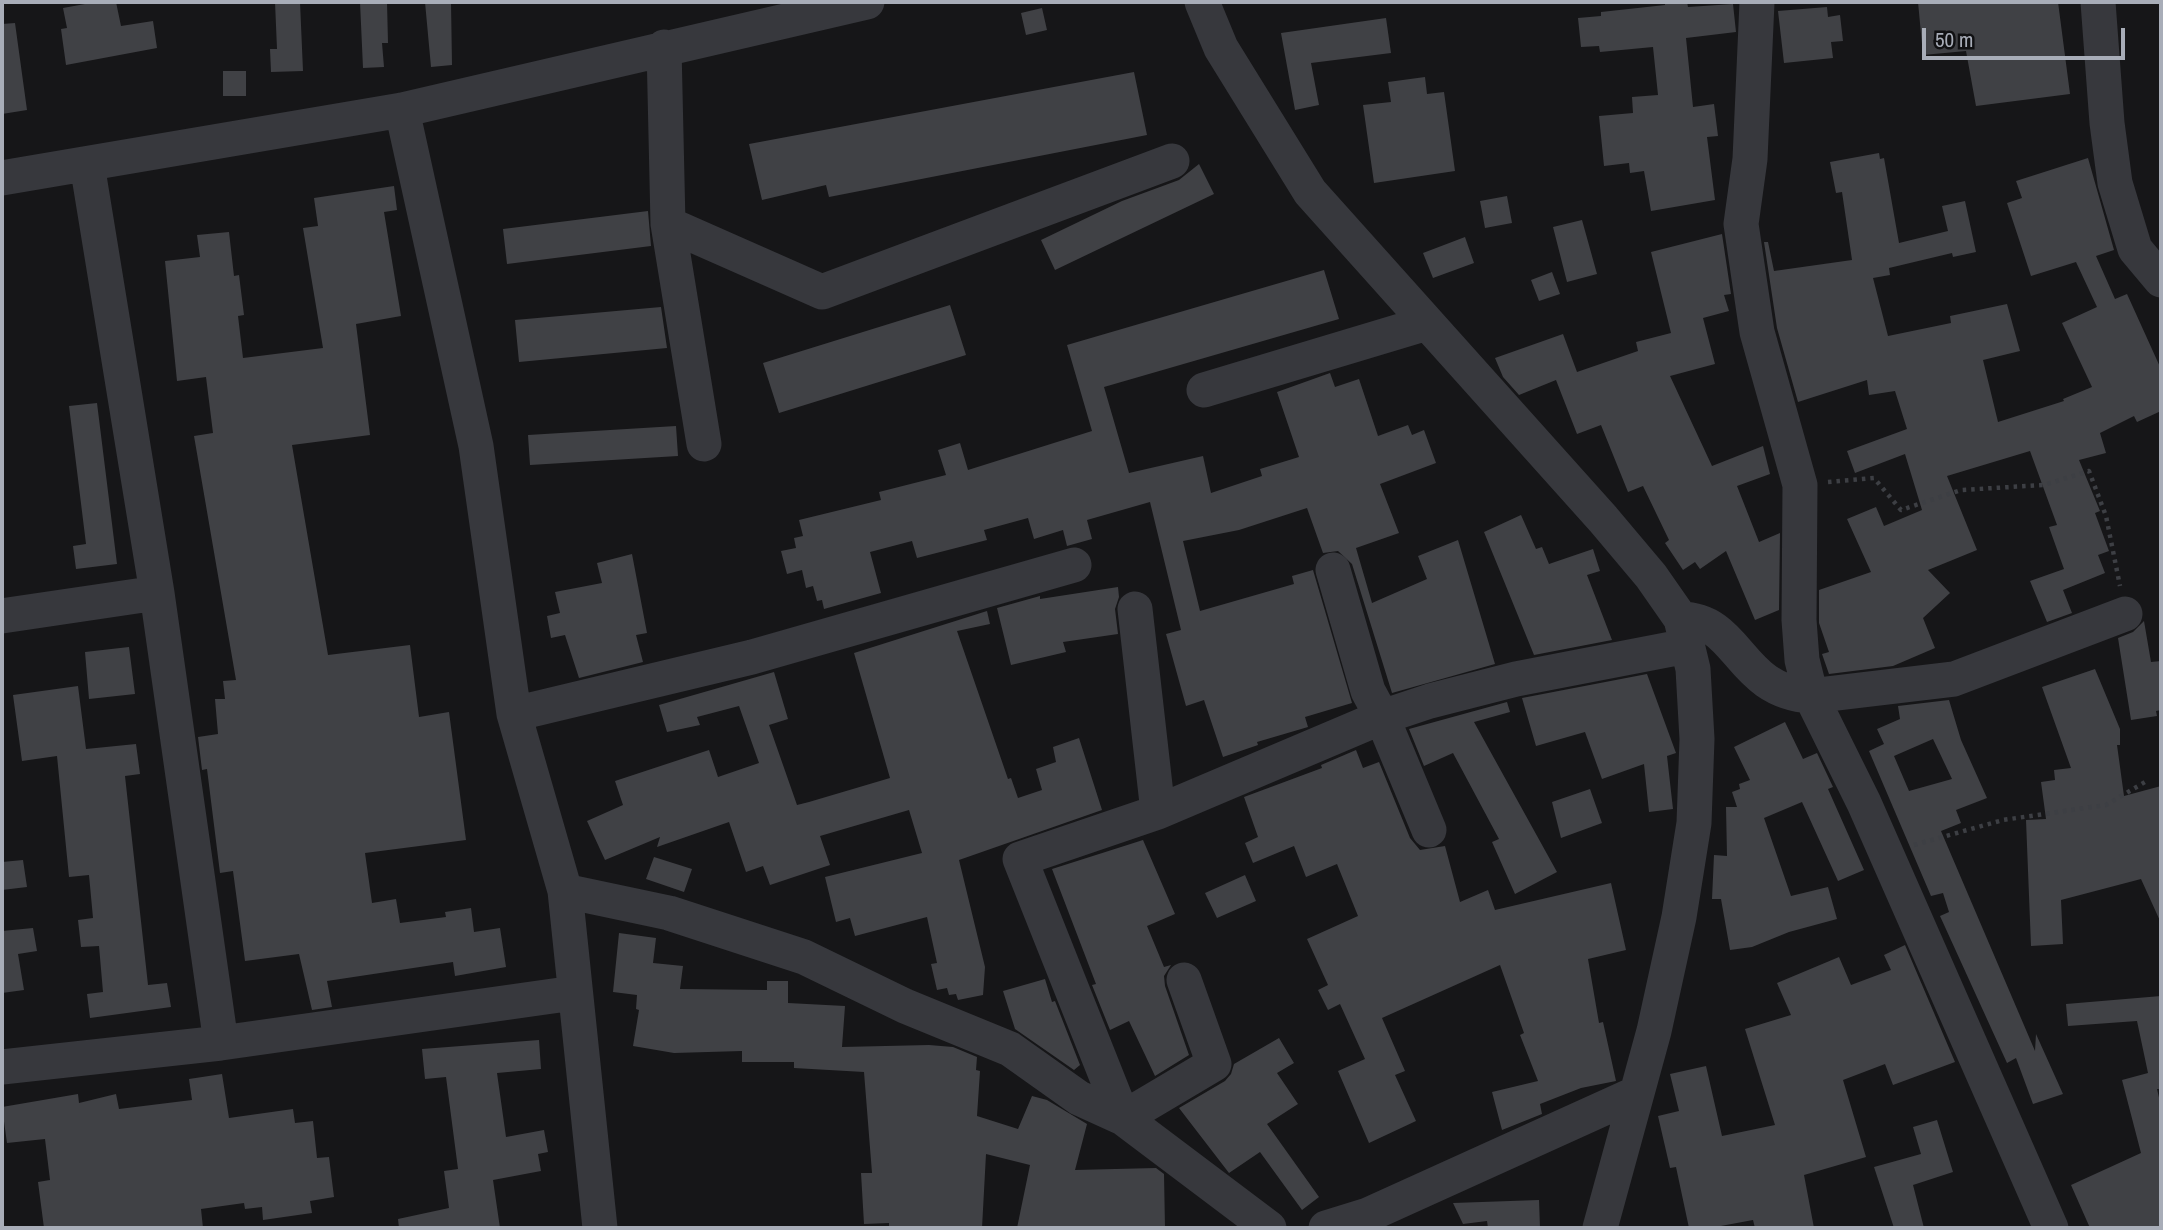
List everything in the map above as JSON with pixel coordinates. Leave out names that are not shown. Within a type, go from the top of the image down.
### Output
[{"type":"street","points":[[2,178],[402,110],[867,2]]},
{"type":"street","points":[[1202,2],[1221,48],[1310,192],[1603,519],[1651,576],[1684,633],[1693,669],[1696,739],[1694,823],[1679,917],[1654,1031],[1600,1228]]},
{"type":"street","points":[[1757,2],[1751,159],[1741,224],[1757,332],[1800,485],[1799,620],[1802,660],[1811,696],[1887,855],[2051,1228]]},
{"type":"street","points":[[2098,2],[2107,123],[2115,183],[2135,249],[2161,280]]},
{"type":"street","points":[[664,47],[668,224],[704,444]]},
{"type":"street","points":[[402,110],[476,446],[514,714],[565,891],[600,1228]]},
{"type":"street","points":[[668,224],[822,292],[1172,161]]},
{"type":"street","points":[[88,164],[157,593],[221,1043]]},
{"type":"street","points":[[1204,390],[1427,323]]},
{"type":"street","points":[[514,714],[752,657],[1074,565]]},
{"type":"street","points":[[1333,570],[1368,691],[1382,717],[1429,830]]},
{"type":"street","points":[[2,617],[157,593]]},
{"type":"street","points":[[1135,609],[1158,812]]},
{"type":"street","points":[[1123,1118],[1020,859],[1158,812],[1382,717],[1684,633],[1697,620],[1711,625],[1770,687],[1790,695],[1811,696],[1954,679],[2125,614]]},
{"type":"street","points":[[565,891],[669,912],[804,957],[905,1006],[1010,1049],[1079,1098],[1123,1118],[1269,1228]]},
{"type":"street","points":[[1123,1118],[1214,1065],[1184,980]]},
{"type":"street","points":[[2,1067],[221,1043],[574,993]]},
{"type":"street","points":[[1326,1228],[1368,1215],[1635,1094]]},
{"type":"path","points":[[1800,485],[1874,478],[1901,510],[1961,490],[2044,485],[2089,471],[2106,516],[2125,614]]},
{"type":"path","points":[[1887,855],[1941,835],[2003,820],[2106,805],[2144,782]]},
{"type":"building","points":[[96,2],[116,2],[121,26],[153,21],[157,48],[66,65],[61,29],[67,28],[63,8]]},
{"type":"building","points":[[275,2],[300,2],[303,71],[271,72],[270,49],[277,49]]},
{"type":"building","points":[[360,2],[387,2],[388,43],[382,43],[384,67],[363,68]]},
{"type":"building","points":[[425,2],[451,2],[452,65],[431,67]]},
{"type":"building","points":[[1665,2],[1687,2],[1688,7],[1733,4],[1736,32],[1686,38],[1693,107],[1714,104],[1718,136],[1707,137],[1715,200],[1651,211],[1644,171],[1630,173],[1629,163],[1604,166],[1599,116],[1633,113],[1632,97],[1658,95],[1653,47],[1600,52],[1599,46],[1581,47],[1578,18],[1601,16],[1601,12],[1665,5]]},
{"type":"building","points":[[1918,2],[2058,2],[2070,94],[1976,106],[1966,51],[1923,55]]},
{"type":"building","points":[[1827,7],[1828,17],[1840,15],[1843,41],[1831,42],[1833,58],[1784,63],[1778,11]]},
{"type":"building","points":[[1042,8],[1047,30],[1026,35],[1021,13]]},
{"type":"building","points":[[1386,18],[1391,53],[1311,63],[1319,105],[1295,110],[1281,33]]},
{"type":"building","points":[[15,23],[27,110],[2,114],[2,24]]},
{"type":"building","points":[[223,71],[246,71],[246,96],[223,96]]},
{"type":"building","points":[[1134,72],[1147,135],[829,197],[826,185],[762,200],[749,144]]},
{"type":"building","points":[[1425,77],[1427,94],[1444,92],[1455,171],[1374,183],[1363,105],[1391,102],[1388,82]]},
{"type":"building","points":[[1879,153],[1880,159],[1884,158],[1899,243],[1948,231],[1942,206],[1965,201],[1976,252],[1953,257],[1952,253],[1889,268],[1890,275],[1873,278],[1888,336],[1951,323],[1950,316],[2007,304],[2020,351],[1983,360],[1998,422],[2064,401],[2063,399],[2092,387],[2062,323],[2097,307],[2076,262],[2031,276],[2007,203],[2022,198],[2016,181],[2088,158],[2114,250],[2096,256],[2115,299],[2127,294],[2161,369],[2161,411],[2137,422],[2134,416],[2100,433],[2106,453],[2079,460],[2100,511],[2095,513],[2109,551],[2098,555],[2105,573],[2063,590],[2072,613],[2047,622],[2030,581],[2064,569],[2049,527],[2057,525],[2030,451],[1947,476],[1977,550],[1928,570],[1950,593],[1923,618],[1935,648],[1893,666],[1829,674],[1822,654],[1829,652],[1819,623],[1819,590],[1871,572],[1847,519],[1876,507],[1884,526],[1922,510],[1905,454],[1855,473],[1847,451],[1907,429],[1895,391],[1869,395],[1867,380],[1798,402],[1777,328],[1764,242],[1768,242],[1774,271],[1852,260],[1842,192],[1836,193],[1830,162]]},
{"type":"building","points":[[1199,164],[1214,194],[1055,270],[1041,240],[1122,201],[1179,180]]},
{"type":"building","points":[[394,186],[397,210],[384,212],[401,316],[356,324],[370,435],[292,445],[328,655],[410,645],[419,717],[449,712],[466,840],[365,853],[372,903],[396,899],[400,923],[446,917],[445,912],[471,908],[474,932],[500,928],[506,967],[455,976],[453,962],[327,981],[332,1007],[312,1010],[299,954],[245,961],[233,871],[220,873],[207,769],[202,770],[198,737],[218,734],[215,699],[225,699],[223,681],[236,680],[194,436],[213,433],[206,377],[177,381],[165,261],[200,257],[197,235],[229,232],[234,276],[239,275],[244,315],[238,316],[243,358],[323,348],[303,228],[318,226],[314,198]]},
{"type":"building","points":[[1507,196],[1512,223],[1485,228],[1480,201]]},
{"type":"building","points":[[648,211],[651,246],[507,264],[503,229]]},
{"type":"building","points":[[1582,220],[1597,274],[1567,282],[1553,227]]},
{"type":"building","points":[[1722,234],[1731,294],[1724,295],[1729,311],[1703,318],[1715,364],[1670,376],[1712,466],[1763,446],[1770,474],[1737,486],[1759,542],[1780,533],[1779,610],[1755,620],[1726,551],[1700,569],[1695,562],[1683,570],[1665,543],[1669,540],[1643,486],[1628,492],[1601,425],[1577,434],[1556,380],[1519,395],[1503,377],[1495,358],[1563,334],[1577,372],[1638,351],[1636,342],[1671,333],[1651,252]]},
{"type":"building","points":[[1465,237],[1474,263],[1433,278],[1423,253]]},
{"type":"building","points":[[1324,270],[1339,319],[1104,387],[1129,473],[1203,456],[1211,493],[1262,476],[1260,469],[1299,457],[1277,392],[1330,373],[1335,387],[1359,379],[1378,436],[1408,425],[1412,435],[1424,430],[1436,463],[1380,484],[1399,533],[1356,548],[1372,603],[1427,579],[1418,556],[1458,540],[1495,664],[1392,693],[1352,564],[1338,551],[1323,553],[1307,508],[1239,530],[1183,541],[1200,611],[1294,584],[1292,576],[1313,570],[1352,703],[1305,717],[1308,727],[1257,742],[1258,745],[1223,757],[1204,700],[1186,706],[1166,634],[1181,630],[1150,502],[1087,520],[1092,539],[1067,546],[1063,530],[1034,539],[1028,518],[984,530],[987,540],[917,558],[912,541],[870,552],[881,593],[824,609],[822,600],[817,601],[813,586],[806,588],[802,570],[787,574],[781,551],[796,548],[794,538],[803,536],[799,520],[881,500],[879,492],[946,475],[938,450],[960,443],[968,470],[1092,431],[1067,345]]},
{"type":"building","points":[[1552,272],[1560,294],[1539,301],[1531,280]]},
{"type":"building","points":[[950,305],[966,355],[779,413],[763,363]]},
{"type":"building","points":[[661,307],[667,348],[519,362],[515,320]]},
{"type":"building","points":[[97,403],[117,564],[76,569],[73,546],[86,544],[69,406]]},
{"type":"building","points":[[676,426],[678,456],[530,465],[528,435]]},
{"type":"building","points":[[1521,515],[1536,549],[1542,547],[1549,564],[1593,549],[1600,571],[1587,575],[1612,640],[1534,655],[1484,532]]},
{"type":"building","points":[[632,554],[647,633],[636,635],[643,662],[579,678],[565,635],[551,638],[547,616],[560,613],[555,592],[602,583],[597,563]]},
{"type":"building","points":[[1118,587],[1119,597],[1115,609],[1118,634],[1063,642],[1066,652],[1011,665],[997,608],[1040,596],[1040,599]]},
{"type":"building","points":[[987,611],[990,624],[957,631],[1008,779],[1011,778],[1018,798],[1042,790],[1036,769],[1056,762],[1053,747],[1079,738],[1102,810],[959,860],[985,967],[983,995],[958,1000],[956,994],[949,995],[947,988],[937,990],[931,964],[937,963],[927,917],[855,936],[850,918],[836,922],[825,877],[922,853],[909,810],[820,836],[830,865],[770,885],[763,866],[746,872],[729,822],[657,847],[660,837],[605,860],[587,821],[623,805],[615,781],[709,750],[718,777],[759,763],[739,706],[697,717],[700,725],[667,732],[659,705],[774,672],[788,719],[769,725],[797,805],[809,802],[890,778],[854,653]]},
{"type":"building","points":[[2144,621],[2151,662],[2161,661],[2161,710],[2156,711],[2157,716],[2131,720],[2118,638],[2133,632]]},
{"type":"building","points":[[129,647],[135,694],[89,699],[85,652]]},
{"type":"building","points":[[2095,669],[2120,729],[2120,745],[2117,745],[2124,796],[2161,786],[2161,923],[2141,879],[2061,900],[2063,944],[2031,946],[2026,820],[2046,819],[2041,782],[2055,780],[2054,770],[2071,768],[2042,687]]},
{"type":"building","points":[[1647,674],[1676,753],[1667,756],[1673,809],[1649,812],[1644,764],[1602,779],[1585,732],[1536,746],[1522,698]]},
{"type":"building","points":[[78,686],[86,749],[136,744],[140,774],[125,776],[148,985],[167,983],[171,1007],[90,1018],[87,994],[103,992],[99,946],[81,947],[78,920],[93,918],[89,875],[69,877],[57,756],[22,761],[13,695]]},
{"type":"building","points":[[1949,700],[1961,740],[1987,798],[1956,810],[1961,823],[1941,831],[2035,1051],[2036,1034],[2063,1094],[2033,1104],[2016,1058],[2007,1063],[1940,916],[1949,912],[1943,893],[1931,896],[1869,751],[1884,744],[1877,729],[1900,719],[1898,706]],"holes":[[[1933,739],[1952,779],[1909,791],[1894,756]]]},
{"type":"building","points":[[1507,702],[1510,712],[1474,722],[1557,872],[1515,894],[1492,842],[1499,839],[1453,753],[1424,766],[1409,729]]},
{"type":"building","points":[[1785,722],[1803,759],[1817,753],[1833,787],[1828,789],[1864,870],[1838,881],[1802,802],[1764,818],[1791,896],[1828,887],[1837,919],[1789,932],[1752,947],[1730,950],[1721,899],[1712,899],[1714,855],[1727,856],[1726,807],[1737,807],[1732,792],[1740,789],[1739,784],[1750,780],[1734,747]]},
{"type":"building","points":[[1356,750],[1363,768],[1379,762],[1410,838],[1420,850],[1445,846],[1460,902],[1488,890],[1495,910],[1611,883],[1626,950],[1588,959],[1599,1023],[1603,1022],[1616,1081],[1581,1088],[1540,1104],[1542,1114],[1502,1130],[1492,1092],[1538,1081],[1520,1035],[1524,1033],[1500,965],[1382,1018],[1405,1071],[1395,1075],[1416,1121],[1369,1143],[1338,1071],[1365,1059],[1340,1004],[1328,1010],[1318,990],[1328,985],[1307,939],[1358,916],[1337,864],[1306,877],[1294,846],[1253,863],[1245,843],[1258,837],[1244,797],[1322,768],[1321,765]]},
{"type":"building","points":[[1590,789],[1602,823],[1561,838],[1552,802]]},
{"type":"building","points":[[1143,840],[1175,914],[1147,926],[1164,967],[1171,965],[1164,976],[1165,986],[1189,1055],[1155,1076],[1129,1021],[1110,1030],[1092,985],[1096,984],[1052,869]]},
{"type":"building","points":[[654,857],[692,869],[684,892],[646,879]]},
{"type":"building","points":[[23,860],[27,887],[2,890],[2,862]]},
{"type":"building","points":[[1245,875],[1256,901],[1217,918],[1205,893]]},
{"type":"building","points":[[33,928],[37,951],[18,954],[24,990],[2,993],[2,931]]},
{"type":"building","points":[[619,933],[656,938],[653,963],[683,966],[680,989],[767,990],[767,981],[788,981],[788,1003],[845,1006],[842,1047],[929,1045],[953,1047],[977,1057],[976,1070],[980,1071],[977,1116],[1018,1129],[1032,1096],[1047,1100],[1087,1124],[1075,1170],[1156,1168],[1164,1174],[1165,1228],[1017,1228],[1030,1165],[986,1154],[982,1228],[889,1228],[889,1223],[864,1224],[861,1173],[872,1173],[864,1072],[794,1068],[794,1062],[742,1062],[742,1051],[674,1053],[633,1046],[639,1010],[636,1009],[637,995],[613,992]]},
{"type":"building","points":[[1905,945],[1955,1062],[1893,1085],[1885,1064],[1843,1080],[1866,1157],[1804,1175],[1814,1228],[1755,1228],[1753,1220],[1710,1228],[1689,1228],[1676,1167],[1670,1168],[1658,1116],[1679,1111],[1670,1074],[1706,1066],[1722,1136],[1775,1125],[1745,1029],[1791,1015],[1777,983],[1839,957],[1851,985],[1891,970],[1884,955]]},
{"type":"building","points":[[1045,979],[1052,1002],[1055,1001],[1080,1065],[1074,1070],[1015,1029],[1003,991]]},
{"type":"building","points":[[2161,996],[2161,1089],[2157,1089],[2161,1106],[2161,1228],[2090,1228],[2071,1185],[2141,1153],[2122,1080],[2148,1073],[2137,1021],[2068,1026],[2066,1004]]},
{"type":"building","points":[[1279,1038],[1294,1063],[1277,1073],[1298,1104],[1267,1124],[1319,1197],[1302,1210],[1260,1152],[1229,1173],[1179,1108],[1225,1081],[1234,1064]]},
{"type":"building","points":[[539,1040],[541,1069],[497,1073],[506,1137],[544,1130],[548,1152],[538,1154],[541,1171],[493,1180],[500,1228],[399,1228],[398,1219],[449,1208],[444,1171],[458,1169],[446,1077],[425,1079],[422,1049]]},
{"type":"building","points":[[222,1074],[229,1118],[293,1109],[295,1123],[313,1121],[317,1158],[329,1157],[334,1197],[310,1201],[312,1213],[263,1220],[262,1207],[245,1209],[244,1203],[201,1209],[203,1228],[44,1228],[38,1182],[50,1180],[45,1139],[7,1143],[2,1107],[78,1094],[79,1103],[116,1094],[119,1109],[192,1100],[189,1079]]},
{"type":"building","points":[[1937,1120],[1953,1172],[1913,1185],[1924,1228],[1894,1228],[1874,1167],[1921,1154],[1913,1127]]},
{"type":"building","points":[[1539,1200],[1540,1228],[1488,1228],[1487,1221],[1463,1224],[1453,1203]]}]
